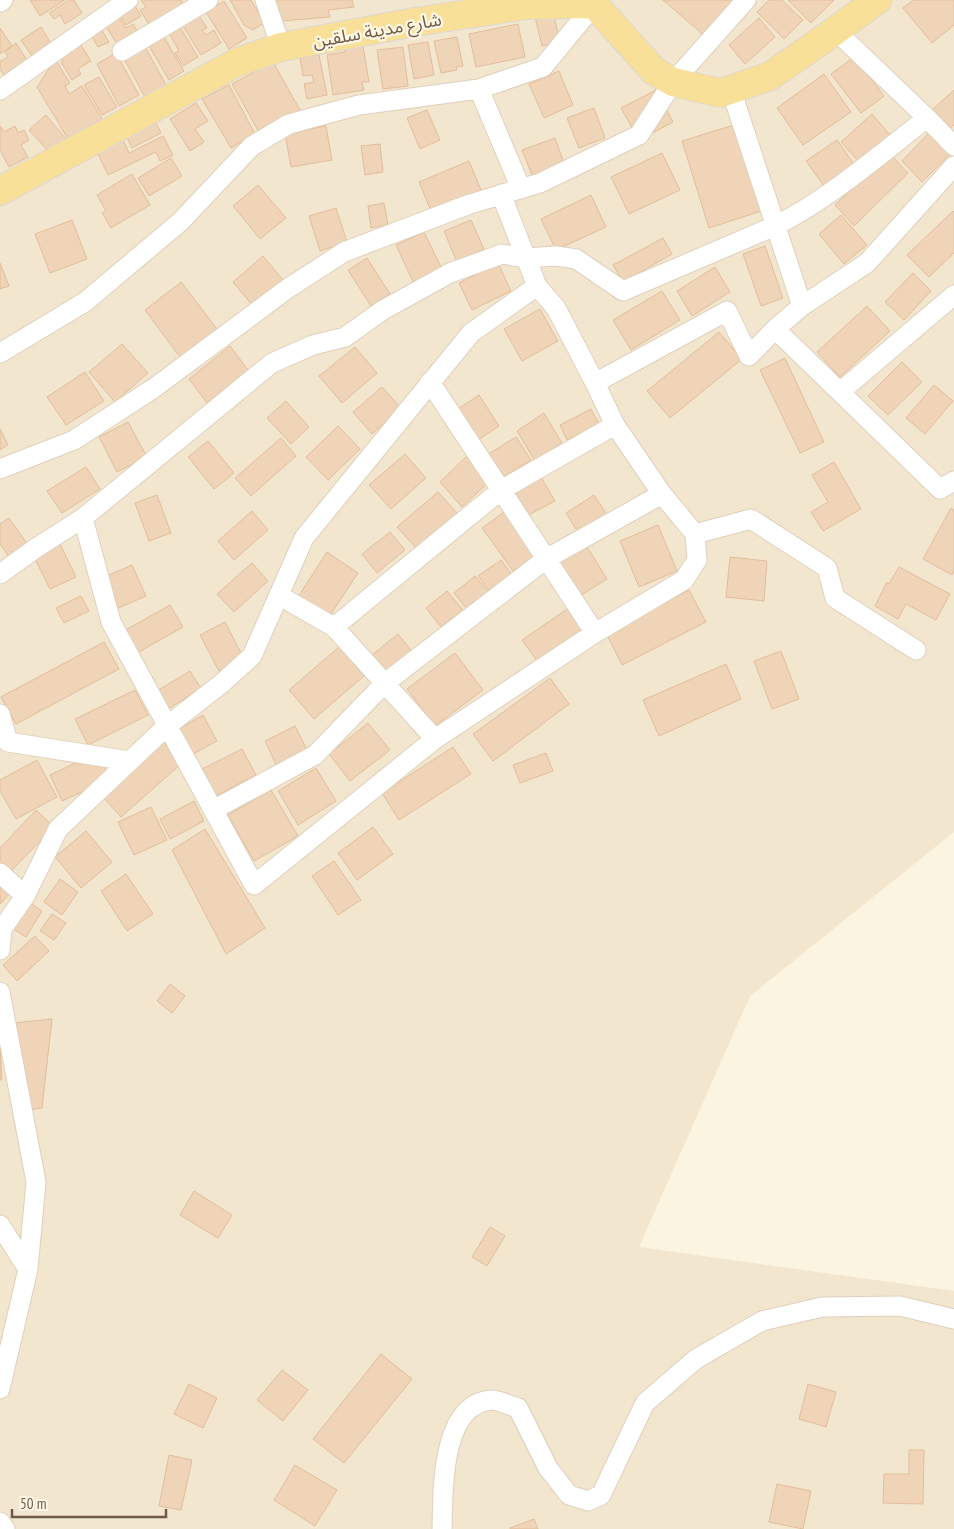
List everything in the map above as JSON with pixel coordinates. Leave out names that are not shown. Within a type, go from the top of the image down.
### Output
[{"type":"main road","points":[[596,2],[654,71],[673,82],[721,94],[770,76],[836,31],[877,0]]},
{"type":"main road","name":"شارع مدينة سلقين","points":[[0,191],[238,62],[281,47],[406,24],[527,5],[596,2]]},
{"type":"street","points":[[0,90],[128,0]]},
{"type":"street","points":[[122,51],[208,0]]},
{"type":"street","points":[[265,0],[281,47]]},
{"type":"street","points":[[0,469],[74,440],[154,388],[287,289],[344,252],[415,224],[501,194],[540,183],[639,134],[673,82],[746,0]]},
{"type":"street","points":[[0,353],[85,302],[180,222],[252,146],[289,124],[359,105],[479,89],[543,67],[596,2]]},
{"type":"street","points":[[836,31],[954,146]]},
{"type":"street","points":[[479,89],[521,189]]},
{"type":"street","points":[[731,90],[802,306]]},
{"type":"street","points":[[0,574],[83,518],[272,363],[313,345],[345,338],[383,310],[450,273],[502,254],[526,258],[556,256],[576,259],[623,291],[798,215],[927,118]]},
{"type":"street","points":[[596,382],[727,311],[749,356],[775,329],[802,306],[867,263],[954,166]]},
{"type":"street","points":[[83,518],[111,622],[254,884],[435,738],[595,632],[684,580],[697,560],[696,534],[662,494],[615,425],[596,382],[556,308],[537,286],[501,194]]},
{"type":"street","points":[[0,950],[2,929],[26,896],[58,829],[167,726],[221,684],[252,656],[304,538],[471,333],[537,286]]},
{"type":"street","points":[[840,392],[954,295]]},
{"type":"street","points":[[775,329],[940,489],[954,481]]},
{"type":"street","points":[[430,382],[595,632]]},
{"type":"street","points":[[334,627],[501,490],[615,425]]},
{"type":"street","points":[[213,810],[314,756],[385,682],[546,559],[662,494]]},
{"type":"street","points":[[696,534],[751,519],[827,568],[835,598],[916,650]]},
{"type":"street","points":[[280,596],[334,627],[435,738]]},
{"type":"street","points":[[0,714],[8,742],[129,761]]},
{"type":"street","points":[[0,873],[26,896]]},
{"type":"street","points":[[0,992],[36,1182],[28,1269],[0,1389]]},
{"type":"street","points":[[0,1225],[28,1269]]},
{"type":"street","points":[[442,1529],[444,1475],[453,1431],[472,1407],[492,1400],[518,1408],[548,1468],[570,1495],[588,1501],[601,1495],[645,1403],[696,1359],[762,1321],[822,1307],[842,1306],[900,1306],[954,1319]]},
{"type":"street","points":[[0,1522],[5,1529]]},
{"type":"shaded area","points":[[0,0],[954,0],[954,832],[750,996],[639,1247],[954,1291],[954,1529],[0,1529]]},
{"type":"building","points":[[30,0],[65,0],[40,16]]},
{"type":"building","points":[[69,0],[74,0],[82,13],[65,24],[60,15],[54,19],[49,13]]},
{"type":"building","points":[[141,0],[181,0],[187,11],[153,31],[140,10],[146,7]]},
{"type":"building","points":[[230,0],[251,0],[264,23],[253,30],[244,25]]},
{"type":"building","points":[[274,0],[352,0],[354,7],[328,10],[330,17],[282,21]]},
{"type":"building","points":[[663,0],[738,0],[706,37]]},
{"type":"building","points":[[769,0],[782,0],[803,20],[784,39],[757,12]]},
{"type":"building","points":[[788,0],[834,0],[811,23]]},
{"type":"building","points":[[913,0],[954,0],[954,25],[932,43],[903,8]]},
{"type":"building","points":[[132,1],[141,16],[126,25],[119,14]]},
{"type":"building","points":[[224,1],[247,38],[229,49],[206,12]]},
{"type":"building","points":[[552,8],[560,42],[542,46],[534,13]]},
{"type":"building","points":[[196,11],[207,28],[202,30],[206,35],[214,30],[221,43],[201,55],[180,21]]},
{"type":"building","points":[[116,13],[126,28],[133,24],[139,34],[119,47],[103,22]]},
{"type":"building","points":[[759,18],[775,37],[745,64],[729,45]]},
{"type":"building","points":[[177,22],[198,57],[183,66],[175,53],[179,51],[169,33]]},
{"type":"building","points":[[518,24],[525,57],[476,67],[469,34]]},
{"type":"building","points":[[41,27],[53,47],[34,59],[21,40]]},
{"type":"building","points":[[100,27],[109,42],[98,47],[90,33]]},
{"type":"building","points":[[0,28],[12,46],[0,54]]},
{"type":"building","points":[[161,32],[184,71],[169,80],[146,41]]},
{"type":"building","points":[[457,37],[463,66],[456,67],[457,70],[441,73],[434,41]]},
{"type":"building","points":[[362,40],[369,82],[362,82],[364,90],[333,95],[327,55],[345,52],[343,43]]},
{"type":"building","points":[[79,42],[91,61],[78,69],[81,74],[72,80],[58,55]]},
{"type":"building","points":[[428,42],[434,75],[414,79],[408,45]]},
{"type":"building","points":[[16,43],[27,60],[4,75],[0,69],[0,60],[8,57],[5,52]]},
{"type":"building","points":[[143,43],[166,85],[145,97],[122,55]]},
{"type":"building","points":[[403,47],[408,86],[383,89],[377,50]]},
{"type":"building","points":[[116,53],[139,95],[119,106],[97,64]]},
{"type":"building","points":[[319,55],[327,95],[307,99],[304,84],[314,82],[312,75],[303,76],[300,58]]},
{"type":"building","points":[[854,57],[884,96],[861,113],[831,74]]},
{"type":"building","points":[[57,62],[70,83],[65,86],[69,94],[82,86],[102,119],[68,139],[37,87],[51,66]]},
{"type":"building","points":[[273,62],[300,110],[260,134],[232,84]]},
{"type":"building","points":[[559,71],[573,105],[544,118],[529,84]]},
{"type":"building","points":[[824,74],[851,112],[803,145],[777,108]]},
{"type":"building","points":[[99,77],[117,107],[102,115],[84,85]]},
{"type":"building","points":[[229,85],[255,134],[231,148],[202,99]]},
{"type":"building","points":[[656,90],[673,122],[639,140],[621,108]]},
{"type":"building","points":[[954,90],[954,125],[948,130],[931,111]]},
{"type":"building","points":[[196,103],[208,121],[195,129],[204,142],[190,151],[170,119]]},
{"type":"building","points":[[594,108],[605,138],[579,148],[567,118]]},
{"type":"building","points":[[427,110],[440,140],[420,149],[407,118]]},
{"type":"building","points":[[151,113],[161,133],[132,148],[122,127]]},
{"type":"building","points":[[872,114],[890,135],[859,162],[841,142]]},
{"type":"building","points":[[46,115],[66,139],[50,153],[29,130]]},
{"type":"building","points":[[734,125],[761,211],[709,228],[682,141]]},
{"type":"building","points":[[0,126],[4,132],[15,126],[18,133],[24,130],[29,140],[21,145],[28,157],[9,167],[0,150]]},
{"type":"building","points":[[326,126],[332,160],[291,167],[285,134]]},
{"type":"building","points":[[930,132],[951,153],[922,182],[902,161]]},
{"type":"building","points":[[121,135],[129,153],[163,136],[173,155],[160,161],[156,152],[108,175],[95,148]]},
{"type":"building","points":[[555,138],[564,163],[532,175],[522,150]]},
{"type":"building","points":[[837,140],[854,164],[824,186],[806,161]]},
{"type":"building","points":[[380,144],[383,172],[365,175],[361,146]]},
{"type":"building","points":[[662,153],[680,190],[629,214],[611,177]]},
{"type":"building","points":[[889,153],[908,173],[854,226],[835,205]]},
{"type":"building","points":[[171,158],[182,176],[149,196],[138,178]]},
{"type":"building","points":[[469,161],[481,190],[431,211],[419,182]]},
{"type":"building","points":[[132,174],[150,205],[111,228],[102,213],[106,211],[97,195]]},
{"type":"building","points":[[258,185],[286,218],[260,239],[233,206]]},
{"type":"building","points":[[591,195],[606,227],[556,250],[541,219]]},
{"type":"building","points":[[384,203],[388,225],[371,228],[368,206]]},
{"type":"building","points":[[336,208],[347,242],[320,251],[309,216]]},
{"type":"building","points":[[953,211],[954,253],[929,277],[907,255]]},
{"type":"building","points":[[841,215],[867,245],[844,264],[819,234]]},
{"type":"building","points":[[72,220],[87,259],[50,273],[35,234]]},
{"type":"building","points":[[471,220],[484,249],[457,262],[444,231]]},
{"type":"building","points":[[424,232],[442,269],[413,282],[396,245]]},
{"type":"building","points":[[663,238],[672,254],[623,282],[613,265]]},
{"type":"building","points":[[765,246],[783,298],[761,306],[743,254]]},
{"type":"building","points":[[263,256],[283,280],[253,306],[233,282]]},
{"type":"building","points":[[367,258],[390,294],[371,306],[348,270]]},
{"type":"building","points":[[0,263],[9,286],[0,289]]},
{"type":"building","points":[[498,263],[511,291],[472,310],[459,283]]},
{"type":"building","points":[[715,267],[730,292],[692,316],[677,291]]},
{"type":"building","points":[[913,273],[931,291],[904,320],[885,302]]},
{"type":"building","points":[[181,282],[217,329],[180,357],[145,310]]},
{"type":"building","points":[[662,291],[680,320],[631,350],[613,320]]},
{"type":"building","points":[[867,306],[890,331],[840,377],[817,352]]},
{"type":"building","points":[[540,309],[558,341],[522,361],[504,329]]},
{"type":"building","points":[[719,332],[742,359],[670,418],[647,391]]},
{"type":"building","points":[[122,344],[148,373],[115,402],[89,372]]},
{"type":"building","points":[[230,346],[248,370],[207,403],[189,379]]},
{"type":"building","points":[[355,347],[377,373],[342,403],[319,376]]},
{"type":"building","points":[[785,358],[824,442],[800,453],[760,370]]},
{"type":"building","points":[[902,362],[922,382],[888,415],[868,396]]},
{"type":"building","points":[[85,372],[104,401],[66,425],[47,397]]},
{"type":"building","points":[[934,385],[953,401],[925,434],[906,418]]},
{"type":"building","points":[[382,387],[401,408],[372,434],[353,412]]},
{"type":"building","points":[[479,395],[499,426],[475,442],[455,411]]},
{"type":"building","points":[[286,401],[309,427],[291,444],[267,418]]},
{"type":"building","points":[[591,409],[599,424],[567,440],[560,425]]},
{"type":"building","points":[[544,413],[562,443],[535,461],[517,431]]},
{"type":"building","points":[[128,422],[147,457],[117,472],[99,437]]},
{"type":"building","points":[[338,426],[360,449],[328,480],[306,457]]},
{"type":"building","points":[[0,429],[8,445],[0,450]]},
{"type":"building","points":[[516,437],[531,460],[500,479],[485,456]]},
{"type":"building","points":[[281,438],[296,456],[251,496],[235,478]]},
{"type":"building","points":[[208,441],[234,473],[214,489],[188,457]]},
{"type":"building","points":[[405,454],[426,478],[391,509],[369,485]]},
{"type":"building","points":[[467,456],[490,481],[462,507],[440,482]]},
{"type":"building","points":[[834,462],[861,509],[823,531],[811,512],[828,502],[812,475]]},
{"type":"building","points":[[86,467],[100,489],[62,513],[47,491]]},
{"type":"building","points":[[541,477],[555,501],[525,517],[512,494]]},
{"type":"building","points":[[438,492],[458,514],[417,549],[397,527]]},
{"type":"building","points":[[157,495],[171,533],[149,541],[135,503]]},
{"type":"building","points":[[594,495],[608,516],[579,534],[566,513]]},
{"type":"building","points":[[951,508],[954,510],[954,571],[952,575],[923,559]]},
{"type":"building","points":[[507,510],[538,554],[513,571],[482,528]]},
{"type":"building","points":[[252,511],[268,530],[234,560],[218,541]]},
{"type":"building","points":[[9,518],[28,545],[10,558],[0,544],[0,524]]},
{"type":"building","points":[[658,525],[677,571],[639,587],[620,541]]},
{"type":"building","points":[[390,532],[405,550],[377,573],[362,554]]},
{"type":"building","points":[[584,542],[607,579],[578,597],[555,561]]},
{"type":"building","points":[[60,544],[76,577],[50,589],[34,557]]},
{"type":"building","points":[[327,552],[358,573],[329,617],[298,597]]},
{"type":"building","points":[[730,557],[767,561],[764,601],[726,597]]},
{"type":"building","points":[[501,560],[512,575],[489,591],[478,576]]},
{"type":"building","points":[[252,563],[268,581],[234,612],[217,594]]},
{"type":"building","points":[[132,565],[146,596],[116,609],[102,578]]},
{"type":"building","points":[[899,567],[950,594],[936,620],[906,604],[898,619],[875,606],[887,582],[889,584]]},
{"type":"building","points":[[475,576],[488,592],[467,609],[454,593]]},
{"type":"building","points":[[689,590],[706,622],[622,665],[606,633]]},
{"type":"building","points":[[447,591],[463,610],[441,627],[426,608]]},
{"type":"building","points":[[81,596],[89,611],[64,623],[56,608]]},
{"type":"building","points":[[170,605],[183,627],[137,653],[124,631]]},
{"type":"building","points":[[570,607],[584,628],[537,661],[522,640]]},
{"type":"building","points":[[225,622],[244,659],[219,671],[200,635]]},
{"type":"building","points":[[398,634],[413,653],[388,673],[372,655]]},
{"type":"building","points":[[104,642],[119,669],[16,724],[1,697]]},
{"type":"building","points":[[339,647],[364,676],[314,719],[289,690]]},
{"type":"building","points":[[781,651],[799,699],[772,709],[754,661]]},
{"type":"building","points":[[455,653],[483,690],[435,726],[407,689]]},
{"type":"building","points":[[726,664],[741,699],[659,736],[643,700]]},
{"type":"building","points":[[190,671],[201,688],[168,709],[157,691]]},
{"type":"building","points":[[550,678],[569,704],[493,761],[473,734]]},
{"type":"building","points":[[135,690],[148,715],[88,745],[75,719]]},
{"type":"building","points":[[203,715],[217,741],[191,755],[177,730]]},
{"type":"building","points":[[368,723],[390,750],[350,781],[329,754]]},
{"type":"building","points":[[295,726],[309,754],[278,769],[265,741]]},
{"type":"building","points":[[163,742],[182,763],[121,817],[102,796]]},
{"type":"building","points":[[453,747],[471,774],[399,820],[382,793]]},
{"type":"building","points":[[242,749],[256,775],[216,796],[202,769]]},
{"type":"building","points":[[97,753],[110,779],[62,801],[50,775]]},
{"type":"building","points":[[546,753],[553,771],[520,783],[513,765]]},
{"type":"building","points":[[37,760],[57,797],[16,819],[0,791],[0,780]]},
{"type":"building","points":[[316,768],[336,801],[298,825],[278,791]]},
{"type":"building","points":[[271,790],[298,836],[254,861],[228,815]]},
{"type":"building","points":[[194,801],[204,821],[170,839],[160,819]]},
{"type":"building","points":[[151,807],[167,840],[134,855],[118,822]]},
{"type":"building","points":[[36,810],[54,827],[8,874],[0,866],[0,848]]},
{"type":"building","points":[[373,827],[393,854],[357,880],[338,853]]},
{"type":"building","points":[[205,829],[265,928],[226,954],[172,850]]},
{"type":"building","points":[[86,831],[112,862],[81,888],[55,857]]},
{"type":"building","points":[[334,861],[361,900],[338,915],[312,876]]},
{"type":"building","points":[[126,874],[153,914],[127,931],[101,891]]},
{"type":"building","points":[[60,879],[78,892],[62,915],[44,902]]},
{"type":"building","points":[[0,880],[12,891],[0,904]]},
{"type":"building","points":[[27,901],[42,911],[26,937],[10,927]]},
{"type":"building","points":[[52,914],[66,923],[54,940],[40,931]]},
{"type":"building","points":[[35,936],[49,951],[17,981],[3,965]]},
{"type":"building","points":[[170,984],[185,996],[172,1013],[157,1001]]},
{"type":"building","points":[[52,1019],[42,1108],[28,1110],[13,1023]]},
{"type":"building","points":[[0,1045],[2,1080],[0,1080]]},
{"type":"building","points":[[194,1191],[232,1215],[218,1238],[180,1215]]},
{"type":"building","points":[[490,1227],[505,1236],[487,1266],[472,1257]]},
{"type":"building","points":[[381,1354],[412,1379],[344,1463],[313,1439]]},
{"type":"building","points":[[282,1370],[308,1390],[283,1421],[257,1400]]},
{"type":"building","points":[[189,1384],[217,1398],[203,1428],[174,1414]]},
{"type":"building","points":[[808,1384],[836,1392],[826,1427],[799,1419]]},
{"type":"building","points":[[909,1450],[924,1450],[923,1504],[883,1503],[884,1474],[909,1474]]},
{"type":"building","points":[[169,1455],[192,1460],[181,1510],[159,1506]]},
{"type":"building","points":[[295,1465],[337,1490],[315,1526],[274,1500]]},
{"type":"building","points":[[777,1484],[811,1491],[803,1529],[769,1522]]},
{"type":"building","points":[[534,1519],[538,1529],[510,1529],[510,1528]]}]
